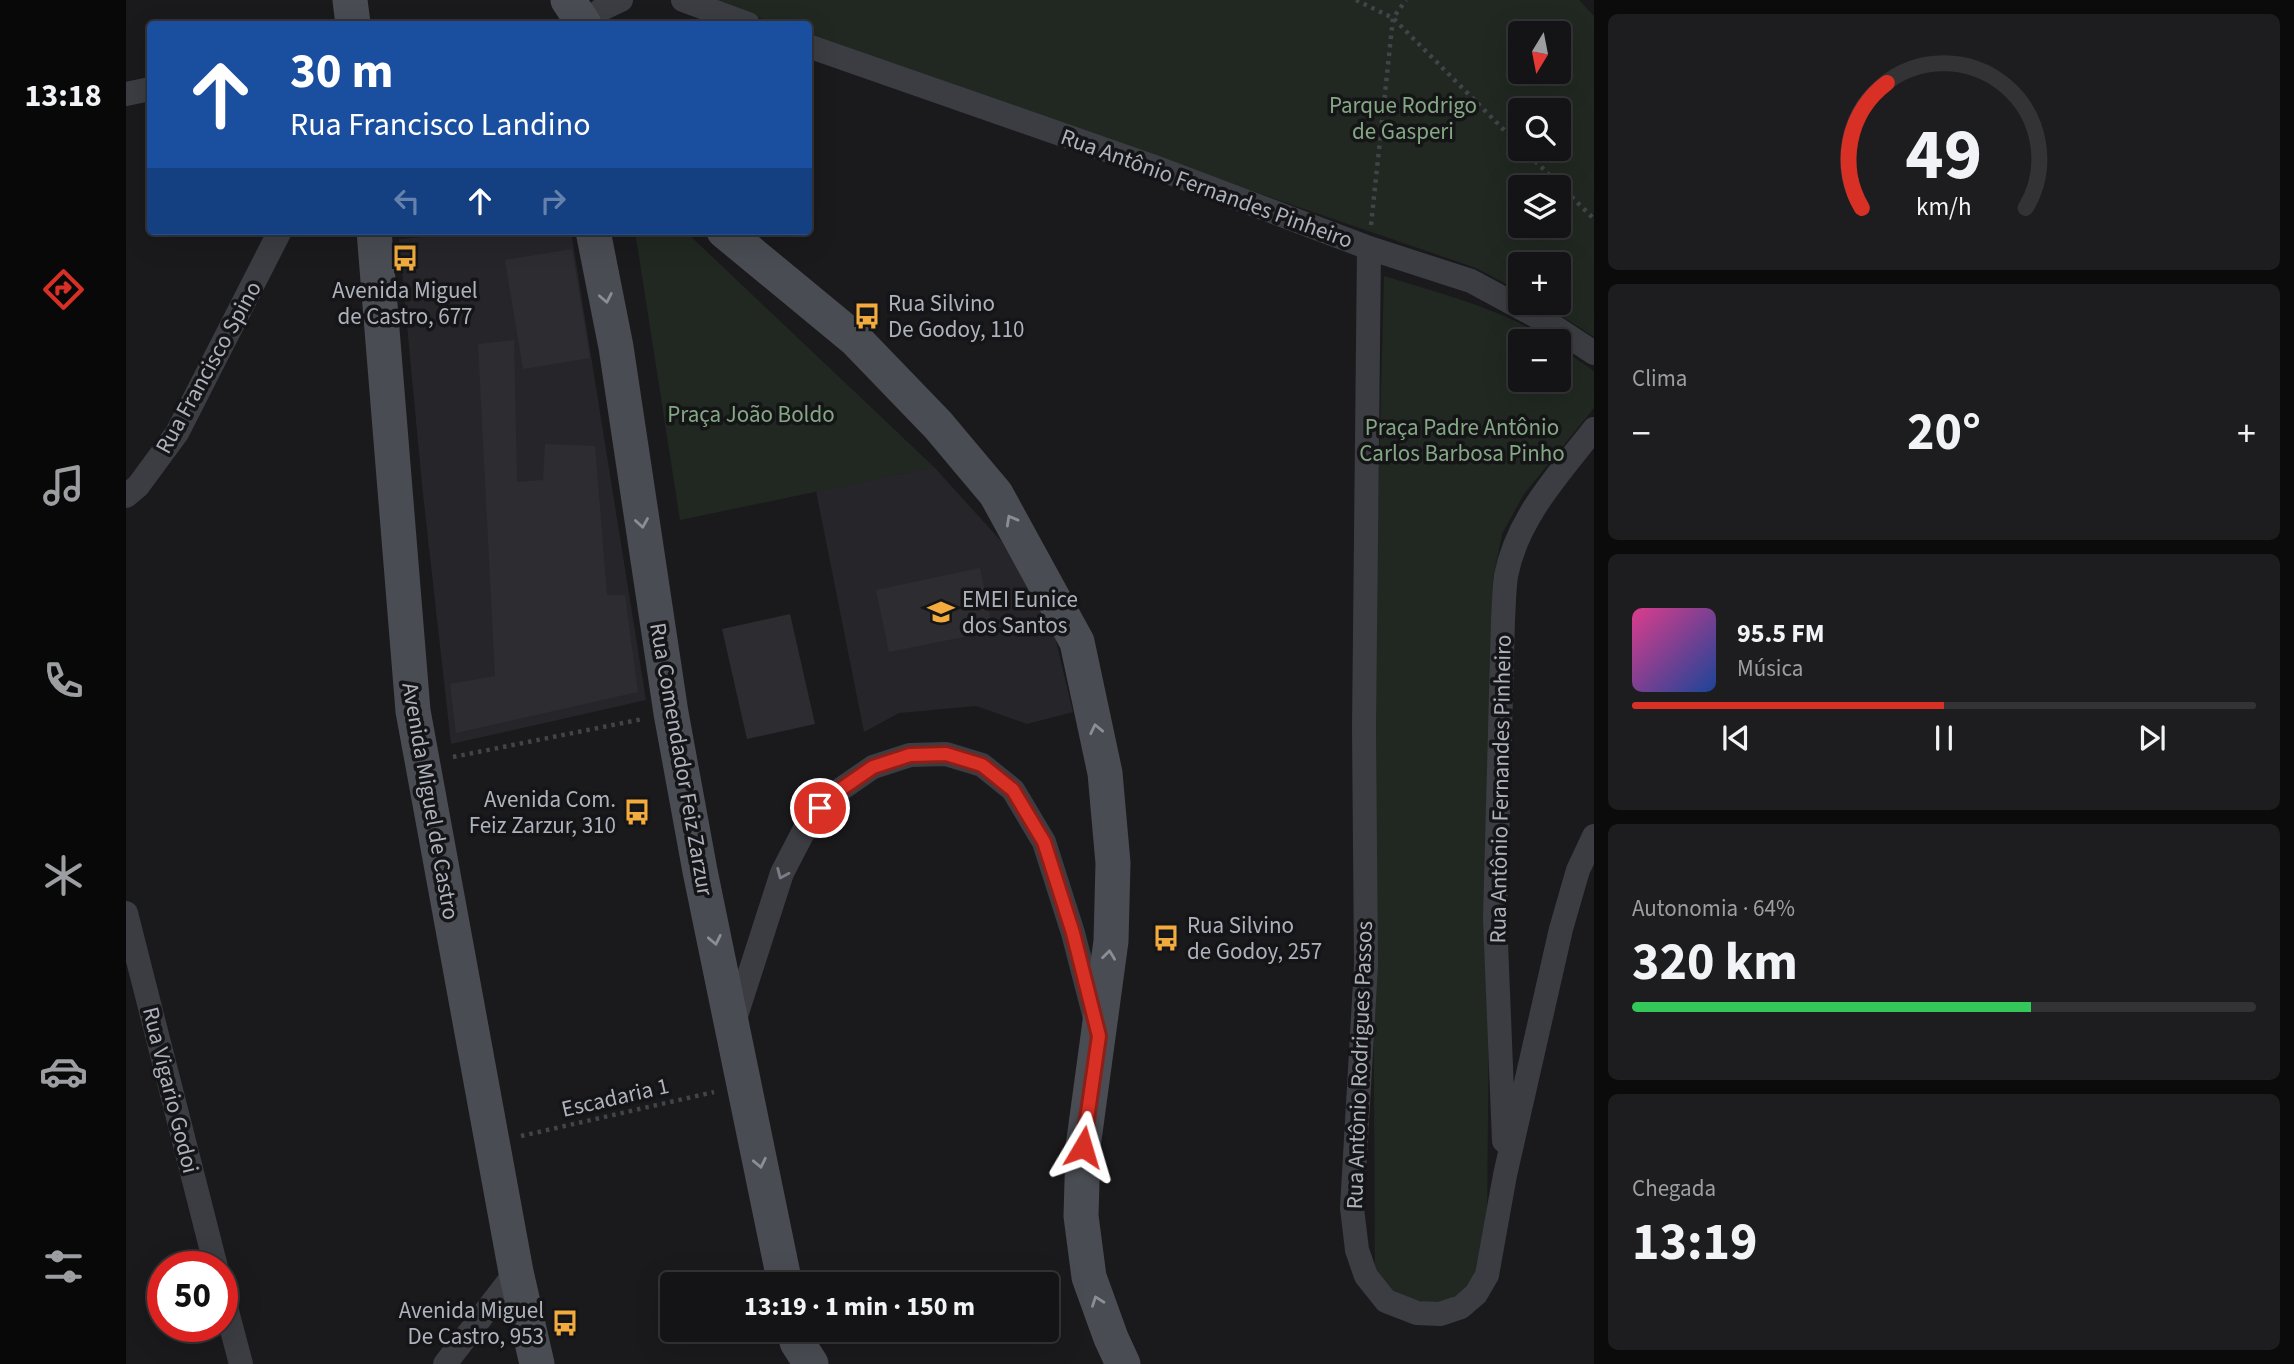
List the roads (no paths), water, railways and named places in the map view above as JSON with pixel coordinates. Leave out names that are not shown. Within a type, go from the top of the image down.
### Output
[{"type":"main road","points":[[350,0],[353,21]]},
{"type":"main road","points":[[550,0],[554,21]]},
{"type":"main road","points":[[568,0],[583,21]]},
{"type":"main road","name":"Avenida Miguel de Castro","points":[[374,235],[413,711],[516,1272],[537,1364]]},
{"type":"main road","name":"Rua Comendador Feiz Zarzur","points":[[594,235],[616,346],[671,713],[783,1272]]},
{"type":"main road","points":[[728,235],[856,340],[938,425],[996,494],[1077,642],[1105,773],[1113,863],[1111,941],[1083,1147],[1081,1216],[1089,1277],[1123,1364]]},
{"type":"street","points":[[588,21],[602,9],[621,0]]},
{"type":"street","points":[[683,0],[740,21]]},
{"type":"street","name":"Rua Antônio Fernandes Pinheiro","points":[[812,47],[1152,166],[1369,248],[1471,281],[1547,322],[1594,353]]},
{"type":"street","points":[[126,94],[147,90]]},
{"type":"street","name":"Rua Francisco Spino","points":[[126,496],[138,486],[177,433],[278,235]]},
{"type":"street","name":"Rua Antônio Rodrigues Passos","points":[[1369,248],[1364,715],[1366,965],[1352,1208],[1357,1250],[1366,1276],[1386,1301],[1417,1313],[1440,1314],[1461,1307],[1476,1294],[1487,1275],[1505,1175],[1561,929],[1578,870],[1594,836]]},
{"type":"street","name":"Rua Antônio Fernandes Pinheiro","points":[[1505,1175],[1495,918],[1506,575],[1518,537],[1536,504],[1594,429]]},
{"type":"street","points":[[733,1026],[782,873],[809,821],[831,796],[873,767],[910,755],[946,754],[982,765],[1013,790],[1044,842],[1073,933],[1099,1036]]},
{"type":"street","name":"Rua Vigario Godoi","points":[[126,913],[212,1251]]},
{"type":"street","points":[[445,1364],[516,1272]]},
{"type":"street","points":[[234,1342],[240,1364]]},
{"type":"place","name":"Avenida Miguel de Castro, 677","points":[[405,258]]},
{"type":"place","name":"Rua Silvino De Godoy, 110","points":[[867,316]]},
{"type":"place","name":"EMEI Eunice dos Santos","points":[[941,612]]},
{"type":"place","name":"Avenida Com. Feiz Zarzur, 310","points":[[637,812]]},
{"type":"place","name":"Rua Silvino de Godoy, 257","points":[[1166,938]]},
{"type":"place","name":"Avenida Miguel De Castro, 953","points":[[565,1323]]},
{"type":"park label","name":"Parque Rodrigo de Gasperi","points":[[1403,118]]},
{"type":"park label","name":"Praça João Boldo","points":[[751,414]]},
{"type":"park label","name":"Praça Padre Antônio Carlos Barbosa Pinho","points":[[1462,440]]}]
